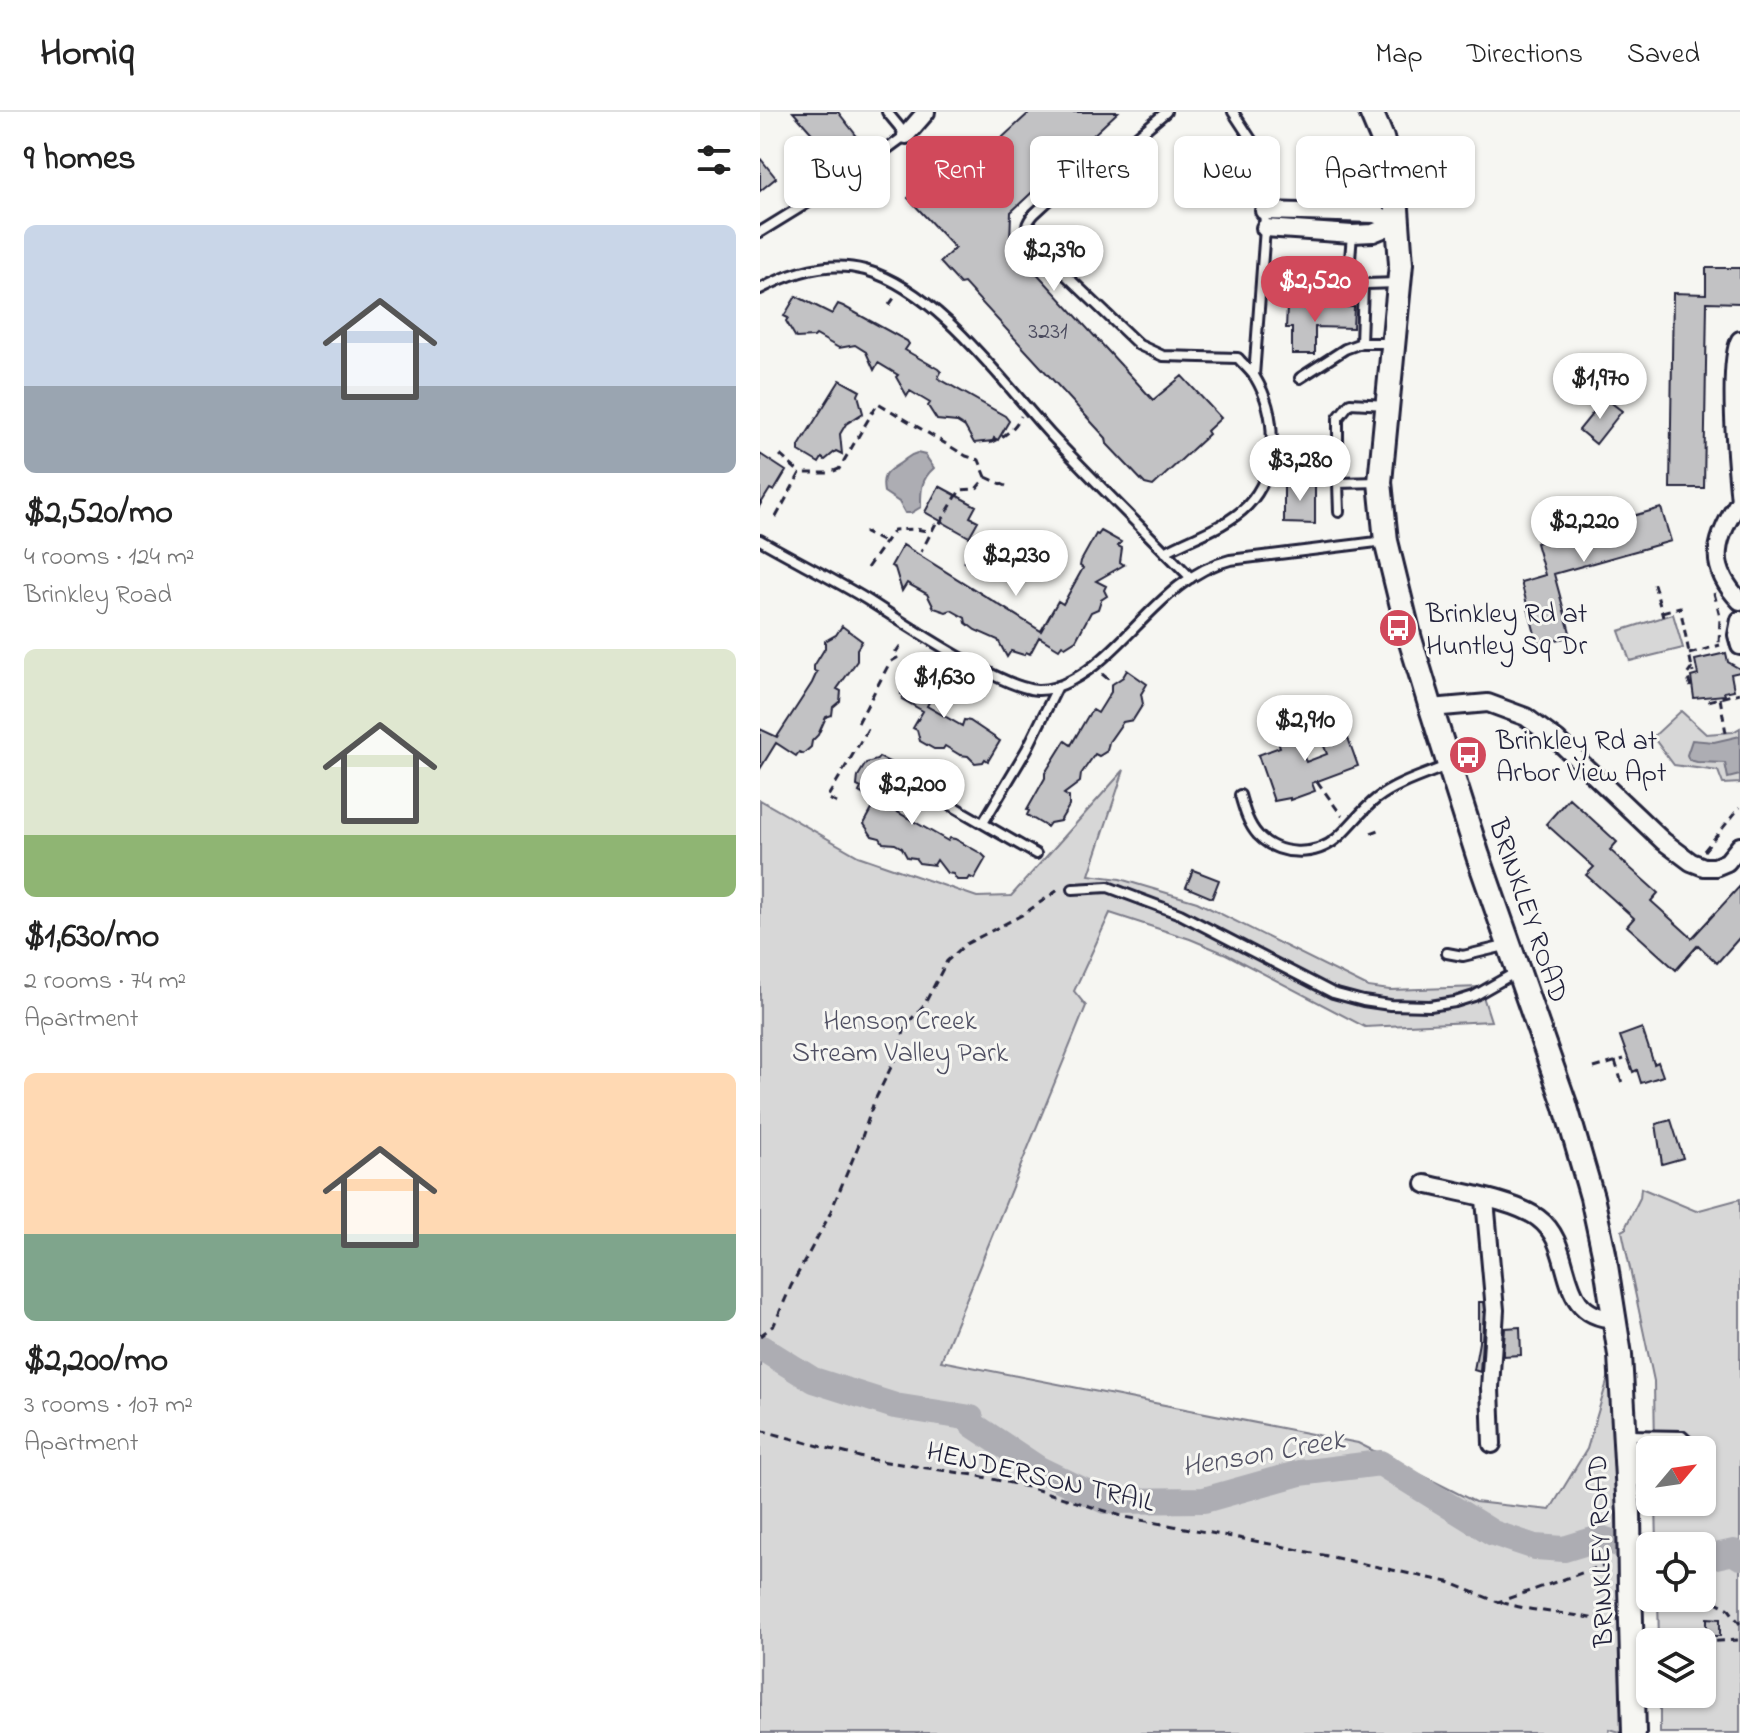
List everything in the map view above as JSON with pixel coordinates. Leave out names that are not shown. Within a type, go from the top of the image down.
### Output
[{"type":"main road","name":"BRINKLEY ROAD","points":[[1371,112],[1393,179],[1401,264],[1380,482],[1386,541],[1431,708],[1569,1116],[1592,1197],[1615,1319],[1626,1435],[1629,1513],[1626,1576],[1632,1635],[1634,1733]]},
{"type":"street","points":[[906,135],[926,112]]},
{"type":"street","points":[[1264,220],[1375,214],[1398,223]]},
{"type":"street","points":[[1264,220],[1352,234],[1373,233],[1398,223]]},
{"type":"street","points":[[1740,340],[1736,351],[1734,449],[1740,500],[1720,537],[1717,557],[1721,574],[1740,601]]},
{"type":"street","points":[[1740,620],[1737,635],[1740,646]]},
{"type":"street","points":[[1431,708],[1488,703],[1526,717],[1557,740],[1677,853],[1695,864],[1715,867],[1727,862],[1740,846]]},
{"type":"street","points":[[1425,1184],[1522,1209],[1541,1220],[1557,1242],[1571,1289],[1580,1305],[1595,1315],[1615,1319]]},
{"type":"street","points":[[1485,1200],[1495,1310],[1490,1388],[1492,1444]]},
{"type":"lane","points":[[760,232],[843,181],[906,135],[887,112]]},
{"type":"lane","points":[[1165,552],[1222,525],[1248,505],[1261,483],[1268,468],[1273,439],[1271,422],[1254,376],[1238,358],[1163,356],[1139,345],[1029,240],[1026,229],[1027,222],[1088,163],[1099,154],[1134,139],[1166,112]]},
{"type":"lane","points":[[1233,112],[1252,141],[1262,164],[1264,220],[1254,376]]},
{"type":"lane","points":[[1348,285],[1352,234]]},
{"type":"lane","points":[[760,289],[779,279],[812,269],[844,266],[879,274],[910,291],[927,303],[966,342],[1191,578]]},
{"type":"lane","points":[[1302,286],[1399,283]]},
{"type":"lane","points":[[1361,343],[1363,284]]},
{"type":"lane","points":[[1300,378],[1317,364],[1361,343],[1393,343]]},
{"type":"lane","points":[[1339,512],[1338,418],[1350,403],[1387,405]]},
{"type":"lane","points":[[1338,483],[1380,482]]},
{"type":"lane","points":[[760,540],[1011,682],[1035,690],[1058,686],[1098,663],[1168,595],[1209,567],[1230,560],[1386,541]]},
{"type":"lane","points":[[983,823],[1027,749],[1058,686]]},
{"type":"lane","points":[[1240,795],[1256,833],[1271,846],[1294,852],[1318,850],[1335,840],[1376,799],[1449,764]]},
{"type":"lane","points":[[916,785],[1036,854]]},
{"type":"lane","points":[[1073,889],[1108,887],[1166,908],[1207,925],[1333,993],[1363,1001],[1403,1006],[1455,1002],[1474,996],[1519,970]]},
{"type":"lane","points":[[1447,953],[1463,956],[1510,945]]},
{"type":"lane","points":[[1626,1435],[1682,1436]]},
{"type":"path","points":[[780,455],[800,473],[829,473],[839,469],[878,403],[966,456],[979,460],[986,477],[1006,486]]},
{"type":"path","points":[[989,443],[1008,433],[1021,416]]},
{"type":"path","points":[[776,517],[800,473]]},
{"type":"path","points":[[921,552],[935,525],[938,527],[960,490],[976,489],[986,477]]},
{"type":"path","points":[[867,568],[894,530],[931,532]]},
{"type":"path","points":[[868,532],[865,533],[884,542]]},
{"type":"path","points":[[964,561],[982,572]]},
{"type":"path","points":[[1689,654],[1719,645],[1720,616],[1713,593],[1721,574]]},
{"type":"path","points":[[1654,584],[1663,614],[1680,607],[1693,671],[1687,675],[1691,687]]},
{"type":"path","points":[[1675,622],[1683,620]]},
{"type":"path","points":[[858,723],[890,662],[897,658],[894,655],[900,646]]},
{"type":"path","points":[[1100,671],[1113,683]]},
{"type":"path","points":[[1708,701],[1740,693]]},
{"type":"path","points":[[1720,698],[1726,733]]},
{"type":"path","points":[[837,803],[827,798],[868,729]]},
{"type":"path","points":[[1317,781],[1348,826]]},
{"type":"path","points":[[1695,864],[1740,807]]},
{"type":"path","points":[[1371,833],[1384,828]]},
{"type":"path","points":[[760,1336],[774,1325],[828,1218],[874,1102],[896,1057],[906,1025],[924,1005],[947,961],[966,944],[1022,915],[1060,888],[1073,889]]},
{"type":"path","points":[[1594,1068],[1624,1059]]},
{"type":"path","points":[[1615,1061],[1622,1083]]},
{"type":"path","name":"HENDERSON TRAIL","points":[[760,1430],[867,1459],[974,1475],[1028,1487],[1125,1517],[1448,1582],[1527,1610],[1608,1622],[1636,1636]]},
{"type":"path","points":[[1501,1602],[1599,1567],[1626,1576]]},
{"type":"path","points":[[1716,1602],[1728,1608],[1740,1624]]},
{"type":"path","name":"HENDERSON TRAIL","points":[[1716,1641],[1740,1640]]},
{"type":"green space","points":[[1673,614],[1683,648],[1630,661],[1619,631]]},
{"type":"green space","points":[[1681,711],[1706,734],[1733,732],[1740,728],[1740,783],[1723,784],[1718,771],[1674,765],[1653,737]]},
{"type":"green space","name":"Henson Creek Stream Valley Park","points":[[1124,770],[1089,875],[1120,879],[1197,902],[1368,987],[1390,990],[1480,987],[1491,1021],[1365,1027],[1226,954],[1110,913],[1074,991],[1086,1006],[941,1361],[1358,1443],[1475,1502],[1550,1510],[1587,1449],[1612,1365],[1619,1449],[1619,1665],[1623,1733],[1610,1729],[1609,1733],[760,1733],[760,800],[858,856],[977,897],[1011,896]]},
{"type":"green space","points":[[1641,1188],[1696,1211],[1740,1199],[1740,1733],[1660,1733],[1660,1708],[1716,1708],[1716,1628],[1659,1628],[1658,1612],[1716,1612],[1716,1532],[1657,1532],[1656,1516],[1716,1516],[1716,1436],[1655,1436],[1654,1381],[1622,1231],[1626,1229],[1640,1198]]},
{"type":"shaded area","points":[[917,453],[925,455],[934,468],[921,491],[921,507],[905,513],[899,502],[884,492],[883,482],[891,469]]},
{"type":"shaded area","points":[[1740,736],[1740,775],[1728,778],[1725,763],[1689,760],[1687,755],[1692,740],[1714,742]]},
{"type":"building","points":[[793,112],[838,112],[856,135],[855,136],[814,136]]},
{"type":"building","points":[[1030,112],[1118,112],[1092,136],[1030,136],[1030,194],[1011,212],[1010,244],[1153,400],[1182,376],[1221,418],[1207,431],[1209,434],[1153,486],[1145,484],[964,283],[960,284],[940,262],[955,248],[917,208],[1014,208],[1014,136],[1004,136]]},
{"type":"building","points":[[760,158],[776,178],[760,191]]},
{"type":"building","points":[[1706,268],[1740,268],[1740,303],[1707,302],[1704,488],[1670,488],[1673,293],[1706,294]]},
{"type":"building","points":[[796,296],[832,314],[838,304],[843,306],[907,341],[909,344],[905,350],[938,369],[941,372],[938,378],[1005,416],[1009,421],[998,440],[994,438],[993,441],[974,443],[965,427],[957,422],[937,420],[928,406],[930,403],[910,391],[907,396],[896,377],[898,375],[878,363],[874,370],[866,352],[855,345],[839,348],[816,335],[796,338],[786,321],[788,318],[784,316]]},
{"type":"building","points":[[1287,307],[1354,307],[1353,328],[1315,327],[1315,354],[1292,354],[1292,328],[1286,328]]},
{"type":"building","points":[[840,380],[860,391],[858,395],[863,413],[846,424],[840,434],[842,454],[836,451],[819,463],[799,451],[799,446]]},
{"type":"building","points":[[1605,398],[1622,411],[1596,444],[1579,430]]},
{"type":"building","points":[[760,454],[786,471],[774,491],[770,489],[760,505]]},
{"type":"building","points":[[1284,482],[1315,483],[1315,524],[1284,523]]},
{"type":"building","points":[[939,486],[976,506],[970,517],[978,521],[969,537],[925,512]]},
{"type":"building","points":[[1661,508],[1671,541],[1554,574],[1571,636],[1538,645],[1521,582],[1545,575],[1536,543]]},
{"type":"building","points":[[1101,531],[1121,542],[1118,546],[1122,548],[1120,562],[1124,565],[1096,581],[1106,586],[1107,596],[1101,600],[1098,609],[1091,612],[1076,640],[1059,649],[1039,637],[1030,654],[1026,652],[1024,655],[1011,651],[1007,657],[998,640],[975,630],[966,623],[965,618],[951,610],[946,612],[934,608],[927,594],[907,583],[902,591],[895,568],[891,566],[903,545],[1041,631],[1058,601],[1063,604],[1083,568],[1081,561],[1096,534]]},
{"type":"building","points":[[842,626],[862,641],[857,649],[857,661],[837,689],[841,691],[840,701],[833,707],[832,715],[826,717],[811,747],[803,754],[799,752],[796,756],[776,743],[760,769],[760,729],[777,737],[812,683],[817,672],[814,666],[825,648],[825,641],[836,635]]},
{"type":"building","points":[[1726,653],[1728,662],[1740,669],[1740,672],[1731,674],[1734,690],[1724,692],[1725,695],[1694,698],[1691,677],[1698,675],[1695,660]]},
{"type":"building","points":[[922,663],[943,675],[927,706],[962,726],[964,720],[970,721],[1000,741],[988,761],[985,759],[975,763],[968,756],[945,746],[934,749],[920,741],[917,730],[913,728],[923,711],[902,699],[901,684],[909,670],[920,667]]},
{"type":"building","points":[[1127,670],[1147,684],[1141,694],[1143,704],[1133,720],[1123,722],[1109,742],[1107,751],[1099,756],[1095,754],[1081,774],[1080,782],[1064,794],[1069,797],[1069,806],[1060,821],[1047,827],[1027,815],[1045,773],[1065,741],[1071,745],[1089,714],[1093,710],[1098,713],[1111,692],[1111,685]]},
{"type":"building","points":[[1343,724],[1358,766],[1312,783],[1315,791],[1290,800],[1274,801],[1258,755],[1280,747],[1275,733],[1292,727],[1306,762],[1327,754],[1319,733]]},
{"type":"building","points":[[879,757],[901,768],[882,803],[948,841],[955,839],[982,854],[986,858],[974,879],[957,880],[937,860],[934,865],[919,863],[915,858],[907,857],[902,848],[883,843],[880,838],[872,836],[864,824],[876,802],[859,792],[861,788],[857,786],[858,776],[866,763]]},
{"type":"building","points":[[1569,798],[1617,842],[1610,850],[1658,893],[1651,901],[1692,938],[1740,886],[1740,937],[1717,963],[1698,945],[1676,970],[1627,926],[1634,918],[1586,875],[1594,867],[1546,824]]},
{"type":"building","points":[[1193,870],[1219,880],[1212,898],[1186,887]]},
{"type":"building","points":[[1642,1028],[1654,1064],[1658,1062],[1663,1076],[1641,1083],[1637,1070],[1633,1072],[1620,1036]]},
{"type":"building","points":[[1671,1120],[1683,1158],[1662,1164],[1656,1124]]},
{"type":"building","points":[[1479,1302],[1483,1302],[1484,1310],[1480,1372],[1474,1370],[1479,1342]]},
{"type":"building","points":[[1520,1327],[1521,1355],[1503,1356],[1505,1328]]},
{"type":"building","points":[[1707,1618],[1720,1619],[1720,1636],[1716,1636],[1716,1628],[1707,1628]]},
{"type":"waterway","points":[[1444,786],[1450,802]]},
{"type":"waterway","points":[[1485,909],[1493,935]]},
{"type":"waterway","name":"Henson Creek","points":[[760,1347],[813,1380],[895,1406],[971,1418],[973,1425],[1039,1469],[1105,1501],[1204,1500],[1300,1473],[1380,1463],[1493,1533],[1535,1547],[1564,1549],[1600,1538],[1636,1546]]},
{"type":"waterway","name":"Henson Creek","points":[[1716,1556],[1734,1552],[1740,1557]]},
{"type":"place","name":"Brinkley Rd at Huntley Sq Dr","points":[[1398,628]]},
{"type":"place","name":"Brinkley Rd at Arbor View Apt","points":[[1468,755]]}]
